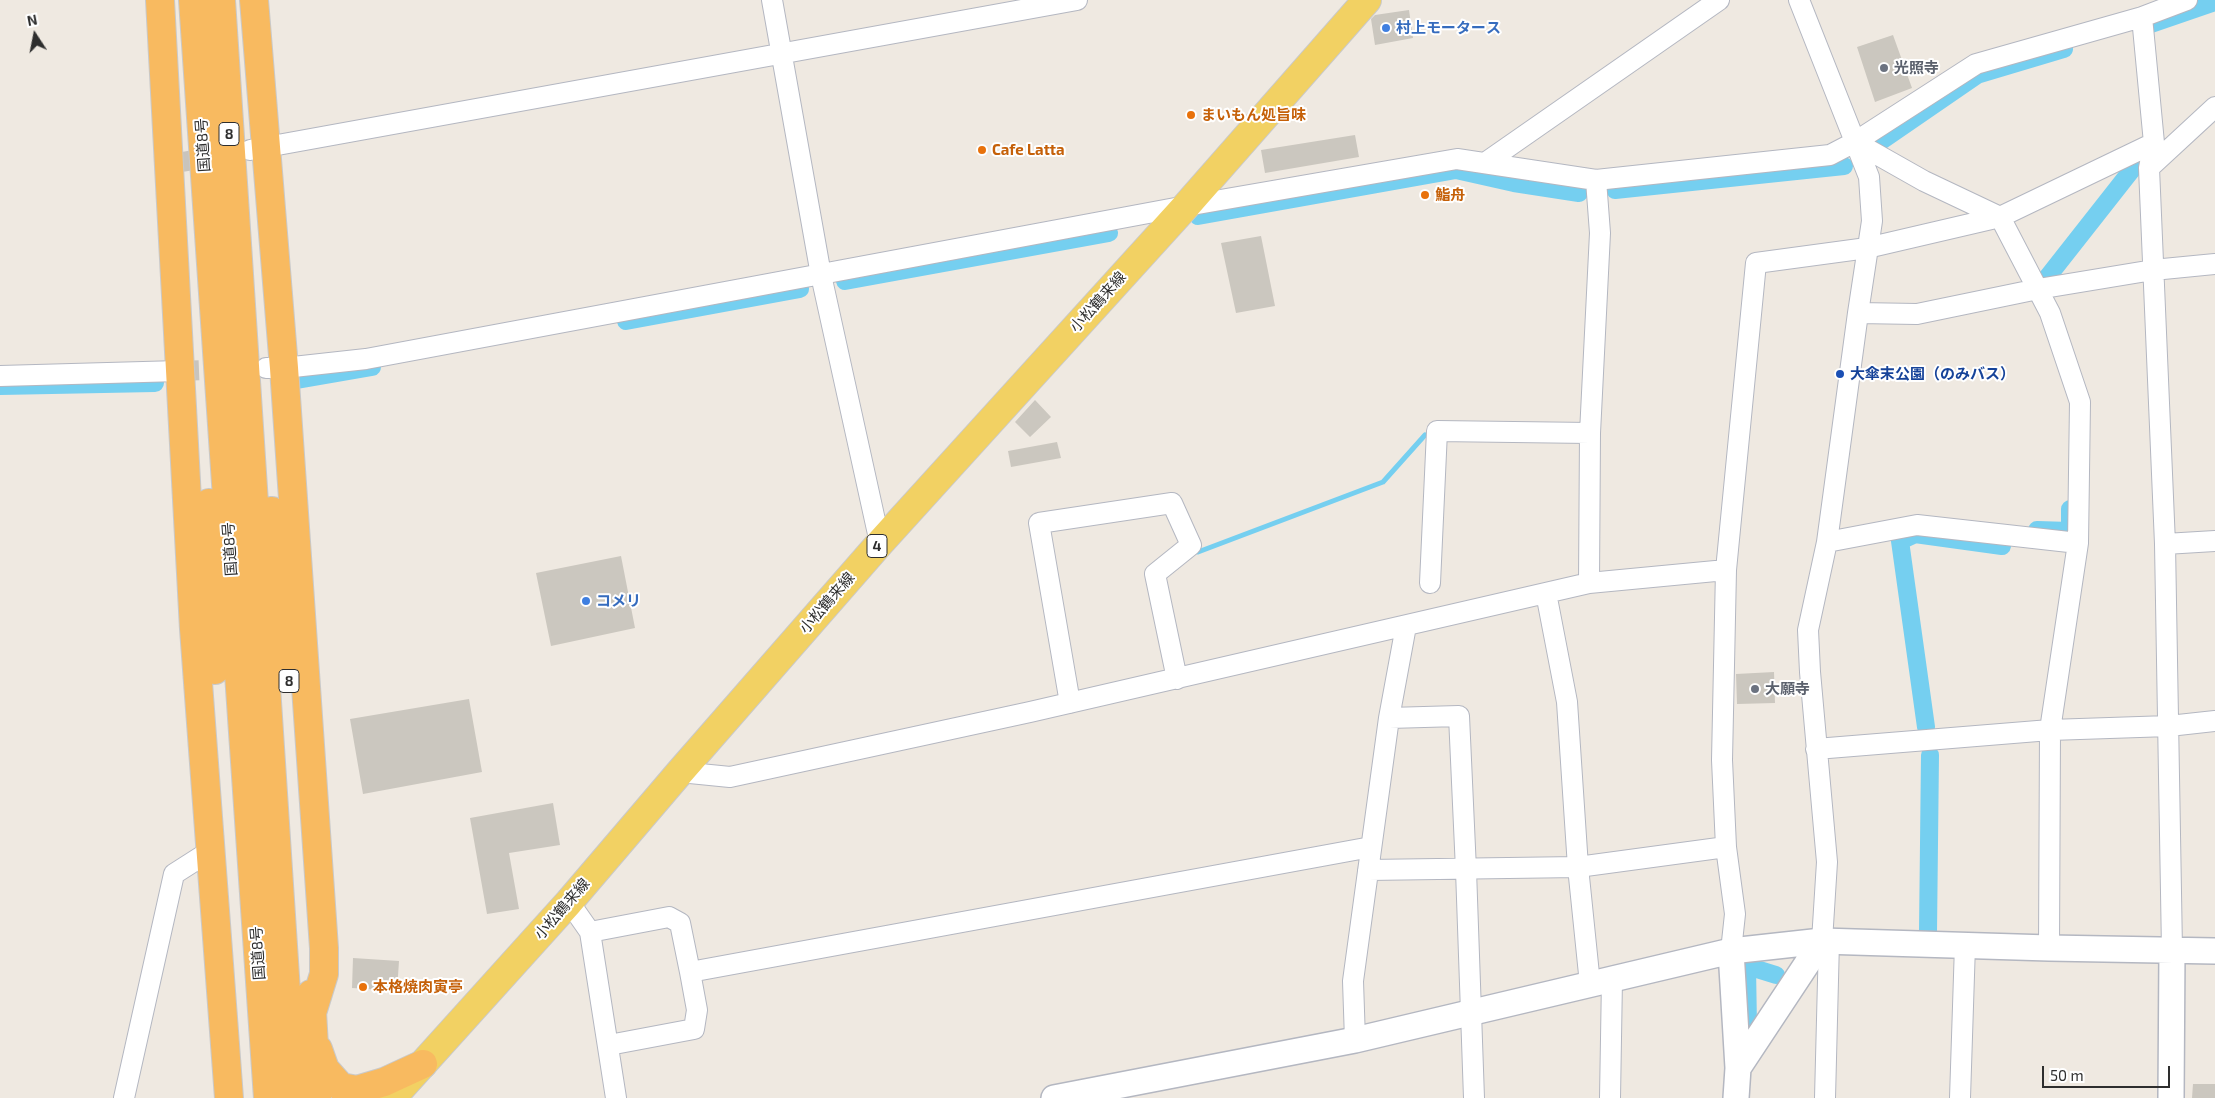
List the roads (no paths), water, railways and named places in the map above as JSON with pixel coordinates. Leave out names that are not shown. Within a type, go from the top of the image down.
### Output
[{"type":"highway","name":"国道8号","points":[[221,0],[224,267]]},
{"type":"highway","points":[[254,0],[258,149],[275,368],[298,611],[324,948],[324,974],[313,1023],[325,1069],[341,1087],[357,1090],[384,1082],[423,1064]]},
{"type":"highway","name":"国道8号","points":[[193,2],[224,267],[273,993],[268,1098]]},
{"type":"highway","points":[[161,10],[176,163],[179,371],[199,629],[210,851],[229,1098]]},
{"type":"highway","name":"8","points":[[224,267],[256,353],[290,686],[317,1098]]},
{"type":"highway","name":"8","points":[[224,267],[203,330],[217,751],[246,1098]]},
{"type":"highway","name":"国道8号","points":[[273,993],[293,1098]]},
{"type":"main road","name":"小松鶴来線","points":[[392,1098],[570,902],[680,772],[880,543],[1186,206],[1367,0]]},
{"type":"street","points":[[772,0],[780,54],[821,275],[880,543]]},
{"type":"street","points":[[258,149],[1077,0]]},
{"type":"street","points":[[1485,163],[1719,0]]},
{"type":"street","points":[[1799,0],[1869,177],[1872,221],[1827,542],[1808,630],[1816,749],[1827,862],[1824,1098]]},
{"type":"street","points":[[275,368],[366,359],[1186,206],[1457,159],[1596,180],[1830,155],[1854,142],[1976,64],[2142,17],[2187,0]]},
{"type":"street","points":[[2142,17],[2154,144],[2148,168],[2165,544],[2172,950],[2171,1098]]},
{"type":"street","points":[[2148,168],[2215,107]]},
{"type":"street","points":[[1854,142],[1924,180],[2000,217],[2050,313],[2080,402],[2078,543],[2050,730],[2049,948]]},
{"type":"street","points":[[1736,1098],[1738,1068],[1731,951],[1735,914],[1726,847],[1722,760],[1726,570],[1756,262],[1867,248],[2000,217],[2154,144]]},
{"type":"street","points":[[1589,583],[1590,434],[1600,234],[1596,180]]},
{"type":"street","points":[[1858,313],[1917,314],[2038,289],[2153,270],[2215,264]]},
{"type":"street","points":[[0,376],[179,371]]},
{"type":"street","points":[[1430,583],[1437,431],[1590,434]]},
{"type":"street","points":[[1070,703],[1039,523],[1172,503],[1191,545],[1155,574],[1177,678]]},
{"type":"street","points":[[1827,542],[1918,525],[2078,543]]},
{"type":"street","points":[[2165,544],[2215,541]]},
{"type":"street","points":[[680,772],[730,777],[1070,703],[1589,583],[1726,570]]},
{"type":"street","points":[[1546,593],[1567,702],[1578,867],[1601,982],[1610,1098]]},
{"type":"street","points":[[1354,1040],[1353,982],[1389,718],[1406,626]]},
{"type":"street","points":[[1389,718],[1459,716],[1474,1098]]},
{"type":"street","points":[[1816,749],[2050,730],[2169,726],[2215,721]]},
{"type":"street","points":[[690,972],[1371,847]]},
{"type":"street","points":[[1368,870],[1578,867],[1726,847]]},
{"type":"street","points":[[124,1098],[174,874],[210,851]]},
{"type":"street","points":[[570,902],[590,932],[616,1098]]},
{"type":"street","points":[[590,932],[669,917],[680,923],[697,1010],[694,1029],[609,1045]]},
{"type":"street","points":[[1738,1068],[1826,941]]},
{"type":"street","points":[[1054,1098],[1101,1094],[1354,1040],[1731,951],[1826,941],[2215,951]]},
{"type":"street","points":[[1960,1098],[1965,945]]},
{"type":"waterway","points":[[2151,24],[2215,2]]},
{"type":"waterway","points":[[1881,141],[1977,75],[2064,49]]},
{"type":"waterway","points":[[2046,279],[2138,162]]},
{"type":"waterway","points":[[1615,190],[1844,166]]},
{"type":"waterway","points":[[1198,216],[1456,170],[1514,183],[1579,193]]},
{"type":"waterway","points":[[845,281],[1109,233]]},
{"type":"waterway","points":[[626,321],[800,289]]},
{"type":"waterway","points":[[297,380],[372,367]]},
{"type":"waterway","points":[[0,386],[155,383]]},
{"type":"waterway","points":[[1198,552],[1383,482],[1425,435]]},
{"type":"waterway","points":[[2037,530],[2070,531],[2070,509]]},
{"type":"waterway","points":[[1926,727],[1900,541],[1915,534],[2002,546]]},
{"type":"waterway","points":[[1928,932],[1930,755]]},
{"type":"waterway","points":[[1748,1027],[1747,966],[1776,975]]},
{"type":"tunnel","points":[[182,162],[217,156]]},
{"type":"tunnel","points":[[179,371],[232,369]]},
{"type":"place","name":"村上モータース","points":[[1386,28]]},
{"type":"place","name":"光照寺","points":[[1884,68]]},
{"type":"place","name":"まいもん処旨味","points":[[1191,115]]},
{"type":"place","name":"Cafe Latta","points":[[982,150]]},
{"type":"place","name":"鮨舟","points":[[1425,195]]},
{"type":"place","name":"大傘末公園（のみバス）","points":[[1840,374]]},
{"type":"place","name":"コメリ","points":[[586,601]]},
{"type":"place","name":"大願寺","points":[[1755,689]]},
{"type":"place","name":"本格焼肉寅亭","points":[[363,987]]}]
